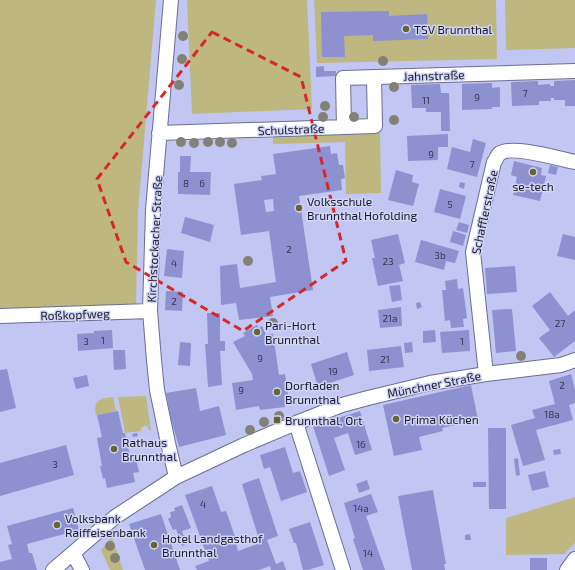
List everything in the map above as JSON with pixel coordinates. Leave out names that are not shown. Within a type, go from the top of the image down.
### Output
[{"type":"street","name":"Kirchstockacher Straße","points":[[171,0],[152,210],[150,312],[157,390],[176,477]]},
{"type":"street","name":"Jahnstraße","points":[[344,127],[343,78],[575,71]]},
{"type":"street","name":"Schulstraße","points":[[159,133],[375,126],[374,78]]},
{"type":"street","name":"Schafflerstraße","points":[[486,374],[474,252],[494,162],[500,153],[510,150],[575,162]]},
{"type":"street","name":"Roßkopfweg","points":[[0,316],[150,312]]},
{"type":"street","name":"Münchner Straße","points":[[53,570],[114,517],[176,477],[244,445],[296,423],[342,405],[430,383],[486,374],[561,365],[575,360]]},
{"type":"street","points":[[296,423],[343,570]]},
{"type":"street","points":[[73,553],[82,570]]},
{"type":"street","points":[[567,570],[575,559]]},
{"type":"highlighted area","points":[[212,32],[301,77],[346,261],[243,331],[126,262],[97,179]]},
{"type":"shaded area","points":[[0,0],[156,0],[138,211],[136,308],[0,311]]},
{"type":"shaded area","points":[[187,0],[307,0],[312,109],[192,114]]},
{"type":"shaded area","name":"TSV Brunnthal","points":[[314,0],[496,0],[497,59],[317,63]]},
{"type":"shaded area","points":[[505,0],[575,0],[575,48],[506,50]]},
{"type":"shaded area","points":[[380,133],[381,193],[346,194],[345,142],[273,144],[273,136]]},
{"type":"shaded area","points":[[146,396],[151,430],[149,430],[147,426],[144,426],[141,428],[141,431],[125,433],[118,397]]},
{"type":"shaded area","points":[[113,397],[116,411],[96,415],[96,403],[101,399]]},
{"type":"shaded area","points":[[575,497],[575,543],[564,554],[506,555],[506,518]]},
{"type":"shaded area","points":[[112,537],[123,570],[110,570],[101,550]]},
{"type":"building","points":[[389,11],[389,16],[427,14],[428,39],[373,41],[373,35],[344,36],[345,57],[322,57],[321,12]]},
{"type":"building","points":[[324,66],[324,71],[336,71],[336,76],[316,77],[316,67]]},
{"type":"building","points":[[575,80],[575,106],[565,106],[565,100],[554,100],[554,98],[551,98],[551,101],[539,101],[539,105],[512,106],[511,82],[538,81],[538,85],[550,84],[550,86],[554,86],[554,81]]},
{"type":"building","points":[[492,83],[492,88],[500,87],[500,107],[492,107],[492,109],[462,110],[462,84]]},
{"type":"building","points":[[440,84],[441,93],[449,93],[450,131],[441,131],[441,112],[426,112],[426,108],[412,108],[411,85]]},
{"type":"building","points":[[448,134],[448,147],[438,147],[438,160],[408,161],[407,136]]},
{"type":"building","points":[[473,139],[486,143],[477,177],[447,169],[452,147],[470,152]]},
{"type":"building","points":[[330,146],[331,154],[337,153],[339,165],[343,165],[345,178],[341,179],[342,190],[299,196],[313,290],[270,297],[273,316],[239,320],[236,303],[221,305],[220,266],[237,264],[240,288],[276,282],[269,231],[241,235],[234,184],[262,180],[261,176],[276,174],[273,154]],"holes":[[[273,199],[274,211],[266,212],[264,200]]]},
{"type":"building","points":[[180,156],[191,156],[190,172],[211,172],[210,195],[178,194]]},
{"type":"building","points":[[514,161],[542,168],[541,175],[546,176],[540,201],[513,195],[517,177],[511,175]]},
{"type":"building","points":[[550,165],[558,167],[556,175],[548,173]]},
{"type":"building","points":[[396,170],[413,175],[412,182],[419,184],[413,206],[388,200]]},
{"type":"building","points":[[460,182],[465,183],[464,189],[459,187]]},
{"type":"building","points":[[440,189],[466,196],[460,219],[434,212]]},
{"type":"building","points":[[185,217],[214,225],[210,242],[181,233]]},
{"type":"building","points":[[459,222],[469,225],[467,233],[456,230]]},
{"type":"building","points":[[453,231],[466,235],[463,246],[450,242]]},
{"type":"building","points":[[398,234],[405,263],[399,265],[403,281],[378,286],[372,258],[375,258],[371,240]]},
{"type":"building","points":[[563,234],[575,237],[575,260],[557,256]]},
{"type":"building","points":[[421,240],[459,251],[455,263],[446,261],[444,270],[415,262]]},
{"type":"building","points":[[167,249],[184,251],[182,278],[164,276]]},
{"type":"building","points":[[515,266],[517,292],[487,294],[485,268]]},
{"type":"building","points":[[457,279],[458,289],[463,288],[467,318],[463,319],[464,327],[451,328],[450,320],[445,321],[442,290],[446,290],[445,281]]},
{"type":"building","points":[[400,285],[402,300],[392,302],[389,286]]},
{"type":"building","points":[[166,291],[183,292],[182,311],[165,310]]},
{"type":"building","points":[[550,292],[568,316],[575,310],[575,341],[554,357],[539,338],[550,330],[532,306]]},
{"type":"building","points":[[420,302],[422,307],[417,309],[416,303]]},
{"type":"building","points":[[401,307],[402,326],[380,328],[378,310]]},
{"type":"building","points":[[512,309],[516,351],[496,353],[492,310]]},
{"type":"building","points":[[207,313],[220,313],[220,341],[225,341],[225,351],[220,351],[222,385],[208,387],[205,344],[208,344]]},
{"type":"building","points":[[257,325],[259,328],[262,326],[266,335],[273,334],[279,375],[285,374],[289,402],[285,403],[285,407],[260,410],[259,406],[236,410],[232,383],[253,380],[252,374],[233,342],[245,336],[243,333]]},
{"type":"building","points":[[112,330],[113,348],[78,351],[77,334]]},
{"type":"building","points":[[435,330],[436,342],[423,343],[423,331]]},
{"type":"building","points":[[469,330],[470,351],[442,353],[440,332]]},
{"type":"building","points":[[180,342],[191,343],[190,366],[178,365]]},
{"type":"building","points":[[412,342],[413,352],[405,353],[404,343]]},
{"type":"building","points":[[401,346],[404,367],[369,371],[367,350]]},
{"type":"building","points":[[113,350],[125,350],[126,369],[114,370]]},
{"type":"building","points":[[347,352],[354,375],[318,387],[311,364]]},
{"type":"building","points":[[7,369],[16,408],[0,412],[0,370]]},
{"type":"building","points":[[571,374],[575,390],[575,403],[569,405],[573,420],[536,430],[545,460],[523,466],[511,425],[535,418],[532,410],[555,404],[549,381]]},
{"type":"building","points":[[87,375],[89,386],[76,389],[73,378]]},
{"type":"building","points":[[471,385],[478,420],[442,428],[443,431],[419,437],[422,450],[394,456],[383,405]]},
{"type":"building","points":[[196,388],[200,411],[219,406],[226,435],[179,447],[171,419],[166,393]]},
{"type":"building","name":"Rathaus Brunnthal","points":[[118,411],[131,460],[136,459],[139,472],[133,473],[135,482],[107,488],[100,466],[102,466],[97,438],[102,437],[97,415]]},
{"type":"building","points":[[360,411],[372,450],[355,455],[348,433],[334,438],[345,470],[329,476],[313,426]]},
{"type":"building","points":[[488,428],[506,428],[506,509],[489,509]]},
{"type":"building","points":[[137,433],[138,436],[133,437],[132,434]]},
{"type":"building","points":[[66,445],[74,475],[0,496],[0,463]]},
{"type":"building","points":[[285,447],[293,473],[300,471],[307,492],[281,501],[270,467],[264,469],[260,455]]},
{"type":"building","points":[[560,449],[561,454],[554,455],[553,450]]},
{"type":"building","points":[[518,458],[520,475],[516,476],[514,459]]},
{"type":"building","points":[[545,471],[549,487],[532,491],[528,475]]},
{"type":"building","points":[[259,478],[278,536],[267,540],[276,564],[283,561],[286,570],[271,570],[270,566],[259,570],[197,570],[195,566],[209,561],[185,495],[212,486],[221,512],[226,511],[237,542],[238,551],[260,543],[242,484]]},
{"type":"building","points":[[367,480],[370,489],[359,493],[356,484]]},
{"type":"building","points":[[473,482],[486,482],[486,487],[473,487]]},
{"type":"building","points":[[433,490],[446,564],[444,564],[445,570],[412,570],[398,496]]},
{"type":"building","points":[[371,494],[378,512],[366,516],[385,570],[363,570],[344,503]]},
{"type":"building","points":[[182,505],[191,528],[182,531],[187,544],[182,546],[176,529],[173,530],[168,519],[171,517],[170,512],[175,511],[174,508]]},
{"type":"building","points":[[73,508],[79,530],[27,544],[29,553],[32,553],[37,570],[0,570],[0,562],[12,559],[8,545],[12,544],[7,526]]},
{"type":"building","name":"Hotel Landgasthof Brunnthal","points":[[161,514],[180,570],[145,570],[129,524]]},
{"type":"building","points":[[310,522],[324,565],[303,570],[296,543],[294,543],[289,529]]},
{"type":"building","points":[[470,534],[471,540],[465,540],[465,535]]},
{"type":"building","points":[[530,558],[547,558],[547,570],[530,570]]},
{"type":"place","name":"TSV Brunnthal","points":[[406,29]]},
{"type":"place","name":"se-tech","points":[[533,172]]},
{"type":"place","name":"Volksschule Brunnthal Hofolding","points":[[299,208]]},
{"type":"place","name":"Pari-Hort Brunnthal","points":[[257,332]]},
{"type":"place","name":"Dorfladen Brunnthal","points":[[277,392]]},
{"type":"place","name":"Prima Küchen","points":[[396,419]]},
{"type":"place","name":"Brunnthal, Ort","points":[[277,420]]},
{"type":"place","name":"Rathaus Brunnthal","points":[[114,449]]},
{"type":"place","name":"Volksbank Raiffeisenbank","points":[[57,525]]},
{"type":"place","name":"Hotel Landgasthof Brunnthal","points":[[154,545]]}]
